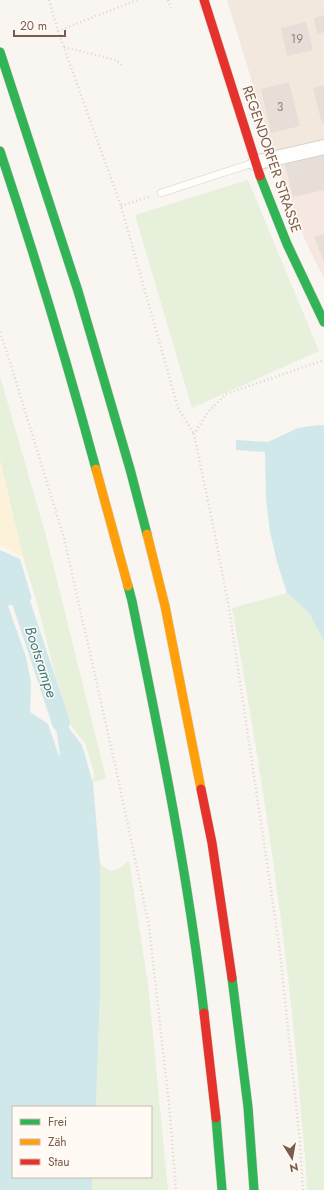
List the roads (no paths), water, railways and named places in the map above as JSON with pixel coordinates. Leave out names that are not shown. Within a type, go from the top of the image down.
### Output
[{"type":"main road","name":"REGENDORFER STRASSE","points":[[204,0],[255,163],[282,234],[324,322]]},
{"type":"main road","points":[[0,52],[78,291],[130,469],[165,606],[214,851],[231,967],[246,1091],[254,1190]]},
{"type":"main road","points":[[0,151],[25,226],[75,390],[132,601],[180,844],[200,977],[213,1088],[222,1190]]},
{"type":"street","points":[[255,163],[324,147]]},
{"type":"lane","points":[[161,193],[255,163]]},
{"type":"water","points":[[323,425],[324,641],[309,613],[287,593],[277,562],[270,532],[266,499],[265,452],[236,450],[236,440],[268,442],[298,428]]},
{"type":"water","points":[[0,550],[20,559],[32,599],[8,606],[26,657],[31,683],[30,712],[48,724],[59,756],[60,754],[55,721],[61,723],[64,722],[82,745],[93,783],[100,864],[100,993],[96,1106],[12,1106],[12,1178],[92,1178],[92,1190],[0,1190]]},
{"type":"waterway","name":"Bootsrampe","points":[[21,602],[61,723]]}]
